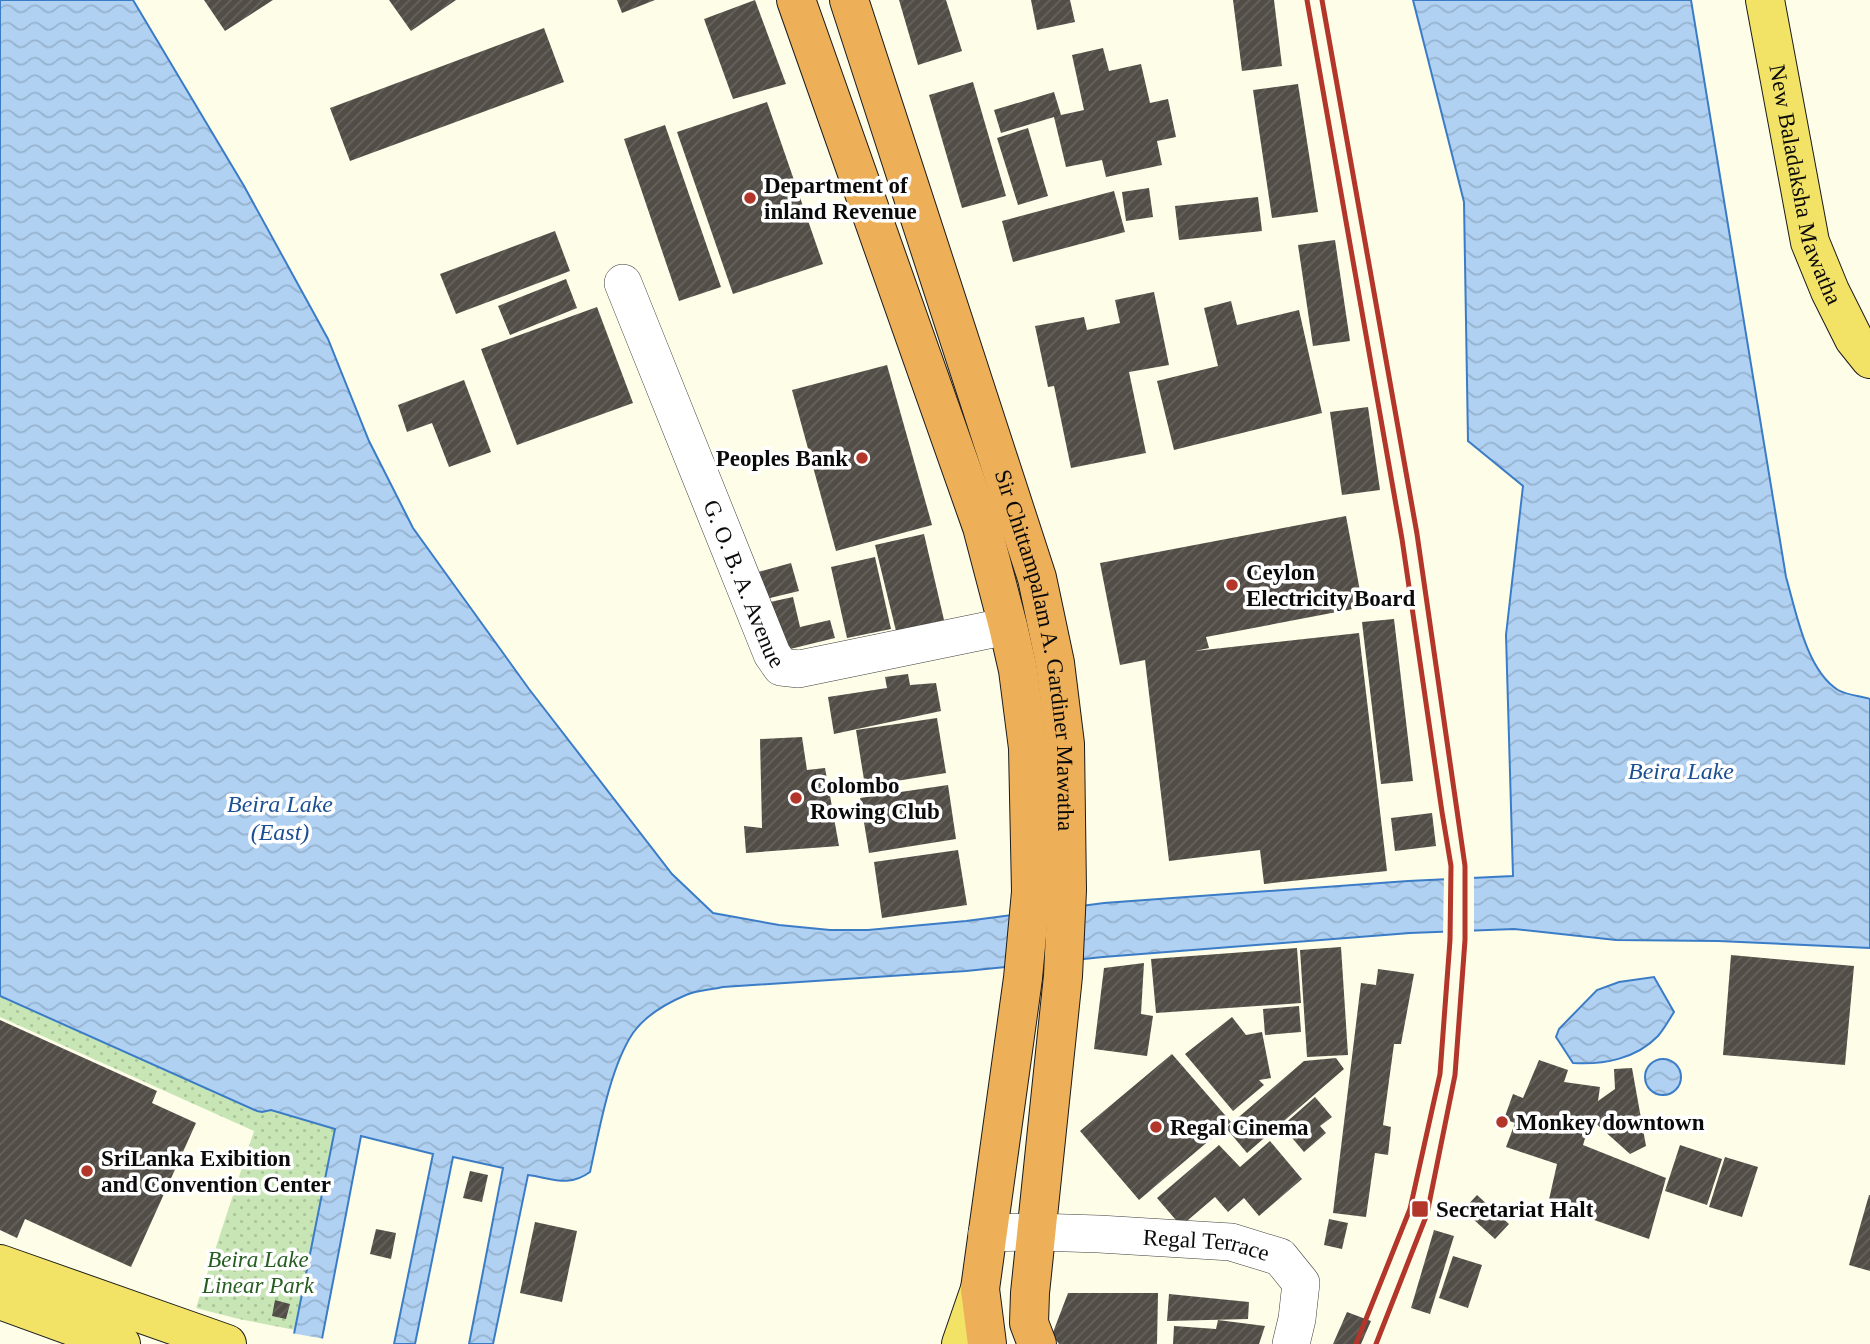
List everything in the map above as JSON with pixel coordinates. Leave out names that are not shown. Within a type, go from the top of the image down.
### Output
[{"type":"highway","name":"Sir Chittampalam A. Gardiner Mawatha","points":[[796,0],[982,527],[1018,670],[1063,976],[1030,1293],[1029,1337]]},
{"type":"highway","name":"Sir Chittampalam A. Gardiner Mawatha","points":[[849,0],[1037,578],[1055,663],[1065,744],[1049,891],[1023,978],[987,1233],[980,1289],[987,1344]]},
{"type":"main road","name":"New Baladaksha Mawatha","points":[[1765,0],[1810,242],[1854,339],[1870,359]]},
{"type":"main road","points":[[0,1264],[227,1344]]},
{"type":"main road","points":[[961,1344],[980,1289]]},
{"type":"main road","points":[[0,1300],[121,1344]]},
{"type":"street","name":"G. O. B. A. Avenue","points":[[623,283],[772,654],[781,667],[799,669],[1008,626]]},
{"type":"street","name":"Regal Terrace","points":[[987,1233],[1099,1234],[1231,1242],[1280,1257],[1300,1283],[1297,1318],[1291,1344]]},
{"type":"green space","name":"Beira Lake Linear Park","points":[[0,996],[257,1111],[271,1110],[335,1129],[295,1330],[196,1308],[254,1131],[0,1017]]},
{"type":"water","points":[[0,0],[133,0],[244,186],[328,339],[369,441],[413,528],[529,689],[672,874],[713,913],[779,925],[830,930],[868,930],[966,921],[1104,903],[1513,876],[1506,635],[1523,486],[1468,441],[1464,202],[1413,0],[1691,0],[1786,577],[1798,622],[1818,669],[1838,690],[1870,699],[1870,948],[1718,941],[1616,940],[1514,929],[1410,933],[1103,957],[966,971],[723,987],[695,992],[657,1011],[633,1033],[612,1081],[590,1172],[567,1181],[528,1175],[493,1344],[469,1344],[503,1168],[453,1157],[415,1344],[394,1344],[433,1154],[361,1136],[321,1344],[292,1344],[335,1129],[271,1110],[257,1111],[0,996]]},
{"type":"water","points":[[1654,977],[1674,1012],[1658,1036],[1640,1050],[1618,1059],[1573,1063],[1556,1037],[1559,1029],[1597,990],[1619,982]]},
{"type":"water","points":[[1663,1059],[1676,1064],[1681,1077],[1676,1090],[1663,1095],[1650,1090],[1645,1077],[1650,1064]]},
{"type":"pier","points":[[1474,875],[1474,934],[1443,935],[1444,876]]},
{"type":"pier","points":[[291,1333],[325,1339],[324,1344],[289,1344]]},
{"type":"building","points":[[204,0],[273,0],[225,31]]},
{"type":"building","points":[[389,0],[456,0],[411,31]]},
{"type":"building","points":[[617,0],[655,0],[622,13]]},
{"type":"building","points":[[755,0],[786,84],[733,99],[704,19]]},
{"type":"building","points":[[899,0],[946,0],[962,51],[918,65]]},
{"type":"building","points":[[1031,0],[1070,0],[1075,22],[1037,30]]},
{"type":"building","points":[[1233,0],[1274,0],[1282,66],[1242,71]]},
{"type":"building","points":[[544,28],[564,82],[350,161],[330,108]]},
{"type":"building","points":[[1103,48],[1109,71],[1141,64],[1150,103],[1168,99],[1176,137],[1157,141],[1162,165],[1106,177],[1102,160],[1066,167],[1054,117],[1001,133],[994,110],[1054,92],[1061,115],[1084,110],[1072,55]]},
{"type":"building","points":[[973,82],[1006,196],[962,208],[929,95]]},
{"type":"building","points":[[1298,84],[1318,212],[1272,218],[1253,90]]},
{"type":"building","name":"Department of inland Revenue","points":[[767,102],[823,264],[733,294],[677,132]]},
{"type":"building","points":[[665,125],[721,287],[679,301],[624,139]]},
{"type":"building","points":[[1028,128],[1048,196],[1018,205],[997,138]]},
{"type":"building","points":[[1149,188],[1153,217],[1126,221],[1122,192]]},
{"type":"building","points":[[1114,191],[1125,232],[1013,262],[1002,221]]},
{"type":"building","points":[[1258,197],[1262,231],[1179,240],[1175,206]]},
{"type":"building","points":[[555,231],[570,271],[456,314],[440,274]]},
{"type":"building","points":[[1335,240],[1350,341],[1313,346],[1298,245]]},
{"type":"building","points":[[566,279],[577,308],[510,335],[498,306]]},
{"type":"building","points":[[1154,292],[1169,365],[1129,372],[1146,453],[1071,468],[1054,386],[1048,387],[1035,326],[1084,317],[1087,330],[1120,323],[1115,300]]},
{"type":"building","points":[[1231,301],[1237,325],[1299,310],[1322,413],[1174,450],[1157,381],[1218,366],[1204,308]]},
{"type":"building","points":[[597,307],[633,403],[517,445],[481,349]]},
{"type":"building","name":"Peoples Bank","points":[[887,365],[932,525],[836,551],[792,390]]},
{"type":"building","points":[[464,380],[491,452],[449,467],[432,423],[407,432],[398,405]]},
{"type":"building","points":[[1368,407],[1380,490],[1342,495],[1330,412]]},
{"type":"building","points":[[1346,516],[1363,607],[1206,637],[1209,648],[1195,651],[1359,633],[1387,871],[1264,884],[1260,850],[1169,861],[1145,660],[1120,665],[1100,563]]},
{"type":"building","points":[[924,534],[944,620],[896,631],[875,545]]},
{"type":"building","points":[[875,557],[891,629],[847,638],[831,567]]},
{"type":"building","points":[[791,563],[799,591],[766,599],[758,572]]},
{"type":"building","points":[[793,597],[800,627],[830,620],[835,638],[782,651],[770,602]]},
{"type":"building","points":[[1394,619],[1413,781],[1381,784],[1362,622]]},
{"type":"building","points":[[908,674],[910,685],[936,683],[941,711],[834,734],[828,697],[887,688],[885,677]]},
{"type":"building","points":[[937,718],[946,773],[865,786],[856,730]]},
{"type":"building","name":"Colombo Rowing Club","points":[[802,737],[807,770],[825,768],[839,846],[746,853],[744,826],[762,828],[760,739]]},
{"type":"building","points":[[948,785],[956,839],[869,853],[860,798]]},
{"type":"building","points":[[1432,813],[1436,846],[1395,851],[1391,818]]},
{"type":"building","points":[[958,850],[967,905],[882,918],[874,862]]},
{"type":"building","points":[[1341,947],[1348,1055],[1307,1057],[1300,950]]},
{"type":"building","points":[[1297,948],[1301,1003],[1156,1013],[1151,959]]},
{"type":"building","points":[[1731,955],[1854,966],[1845,1065],[1723,1055]]},
{"type":"building","points":[[1144,963],[1141,1014],[1153,1016],[1147,1056],[1094,1049],[1104,968]]},
{"type":"building","points":[[1378,969],[1414,974],[1401,1044],[1394,1044],[1383,1125],[1391,1127],[1388,1155],[1375,1153],[1366,1217],[1333,1213],[1361,983],[1376,985]]},
{"type":"building","points":[[1299,1006],[1301,1032],[1265,1035],[1263,1009]]},
{"type":"building","points":[[1232,1017],[1246,1035],[1262,1032],[1271,1078],[1259,1080],[1264,1085],[1233,1111],[1185,1054]]},
{"type":"building","name":"SriLanka Exibition and Convention Center","points":[[0,1020],[157,1091],[152,1103],[196,1123],[131,1267],[25,1219],[17,1238],[0,1230]]},
{"type":"building","name":"Regal Cinema","points":[[1172,1054],[1231,1122],[1139,1200],[1080,1131]]},
{"type":"building","points":[[1336,1058],[1344,1069],[1247,1153],[1226,1128],[1304,1061]]},
{"type":"building","points":[[1539,1060],[1568,1070],[1564,1082],[1600,1087],[1598,1101],[1615,1089],[1614,1069],[1632,1068],[1646,1146],[1630,1154],[1591,1119],[1583,1145],[1666,1178],[1649,1239],[1548,1204],[1557,1164],[1506,1147],[1515,1123],[1504,1119],[1513,1094],[1523,1098]]},
{"type":"building","points":[[1315,1097],[1332,1117],[1320,1126],[1326,1133],[1304,1152],[1282,1126]]},
{"type":"building","points":[[1270,1141],[1302,1179],[1259,1216],[1244,1198],[1228,1212],[1215,1197],[1181,1226],[1157,1198],[1219,1145],[1240,1167]]},
{"type":"building","points":[[1680,1145],[1722,1159],[1707,1205],[1665,1191]]},
{"type":"building","points":[[1725,1157],[1758,1167],[1742,1217],[1709,1207]]},
{"type":"building","points":[[470,1171],[488,1175],[482,1202],[463,1198]]},
{"type":"building","points":[[1477,1195],[1509,1224],[1495,1239],[1463,1210]]},
{"type":"building","points":[[1870,1195],[1870,1271],[1849,1265]]},
{"type":"building","points":[[1329,1219],[1348,1223],[1342,1249],[1324,1245]]},
{"type":"building","points":[[535,1222],[577,1231],[562,1302],[520,1293]]},
{"type":"building","points":[[376,1229],[396,1233],[391,1259],[370,1254]]},
{"type":"building","points":[[1434,1230],[1454,1236],[1430,1314],[1411,1308]]},
{"type":"building","points":[[1453,1256],[1482,1265],[1468,1308],[1439,1298]]},
{"type":"building","points":[[1068,1293],[1158,1293],[1157,1344],[1059,1344],[1052,1335]]},
{"type":"building","points":[[1169,1294],[1249,1302],[1248,1319],[1167,1321]]},
{"type":"building","points":[[275,1300],[290,1304],[286,1319],[272,1316]]},
{"type":"building","points":[[1347,1312],[1371,1321],[1361,1344],[1333,1344]]},
{"type":"building","points":[[1218,1320],[1265,1326],[1259,1344],[1173,1344],[1174,1326],[1216,1329]]},
{"type":"railway","points":[[1307,0],[1402,539],[1451,866],[1450,940],[1440,1074],[1410,1209],[1356,1344]]},
{"type":"railway","points":[[1322,0],[1417,534],[1465,866],[1465,940],[1455,1075],[1427,1214],[1376,1344]]},
{"type":"place","name":"Department of inland Revenue","points":[[750,198]]},
{"type":"place","name":"Peoples Bank","points":[[862,458]]},
{"type":"place","name":"Ceylon Electricity Board","points":[[1232,585]]},
{"type":"place","name":"Colombo Rowing Club","points":[[796,798]]},
{"type":"place","name":"Monkey downtown","points":[[1502,1122]]},
{"type":"place","name":"Regal Cinema","points":[[1156,1127]]},
{"type":"place","name":"SriLanka Exibition and Convention Center","points":[[87,1171]]},
{"type":"place","name":"Secretariat Halt","points":[[1420,1209]]},
{"type":"water label","name":"Beira Lake","points":[[1681,771]]},
{"type":"water label","name":"Beira Lake (East)","points":[[280,818]]}]
